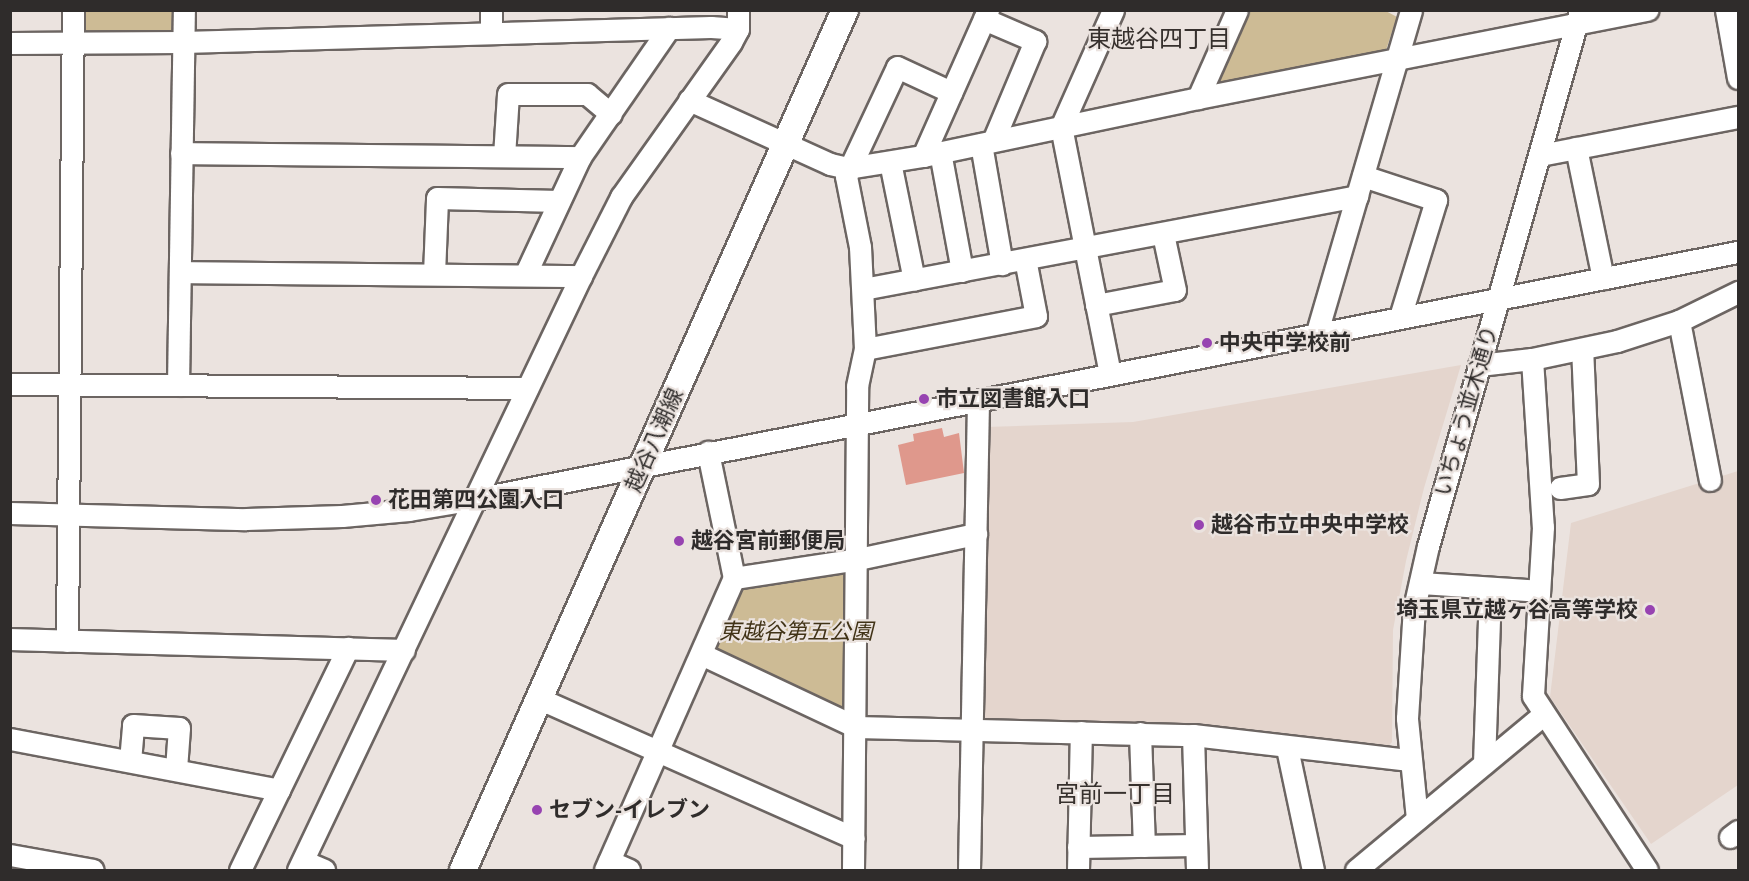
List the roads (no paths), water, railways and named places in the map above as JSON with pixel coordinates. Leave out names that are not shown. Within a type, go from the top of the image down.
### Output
[{"type":"main road","name":"越谷八潮線","points":[[463,870],[845,10]]},
{"type":"street","points":[[66,641],[73,10]]},
{"type":"street","points":[[178,385],[184,10]]},
{"type":"street","points":[[491,10],[491,33]]},
{"type":"street","points":[[1110,374],[1061,128],[1113,10]]},
{"type":"street","points":[[1198,98],[1237,10]]},
{"type":"street","points":[[689,100],[830,164],[848,168],[931,154],[1198,98],[1397,60],[1578,18],[1647,10]]},
{"type":"street","points":[[1726,10],[1738,78]]},
{"type":"street","points":[[1317,332],[1397,60],[1409,11]]},
{"type":"street","points":[[962,271],[931,154],[951,92],[986,15],[1035,41],[987,142],[1002,264]]},
{"type":"street","name":"いちょう並木通り","points":[[1418,819],[1410,760],[1408,681],[1414,608],[1479,366],[1578,18]]},
{"type":"street","points":[[10,43],[183,42],[669,28],[711,19],[738,20],[689,100],[621,197],[581,276],[301,866],[324,870]]},
{"type":"street","points":[[525,275],[580,157],[669,28]]},
{"type":"street","points":[[853,870],[858,560],[857,386],[865,349],[861,247],[846,176],[897,67],[951,92]]},
{"type":"street","points":[[504,156],[508,94],[587,94],[611,114]]},
{"type":"street","points":[[1540,155],[1738,117]]},
{"type":"street","points":[[1576,148],[1603,278]]},
{"type":"street","points":[[182,153],[580,157]]},
{"type":"street","points":[[890,162],[914,280]]},
{"type":"street","points":[[863,289],[1163,234],[1360,186],[1436,200],[1400,316]]},
{"type":"street","points":[[434,274],[436,198],[560,201]]},
{"type":"street","points":[[1096,306],[1175,290],[1163,234]]},
{"type":"street","points":[[10,513],[305,518],[376,513],[475,499],[1317,332],[1738,252]]},
{"type":"street","points":[[865,349],[1036,316],[1025,259]]},
{"type":"street","points":[[180,272],[581,276]]},
{"type":"street","points":[[1479,366],[1617,341],[1679,321],[1738,292]]},
{"type":"street","points":[[1679,321],[1710,480]]},
{"type":"street","points":[[1560,488],[1588,484],[1582,349]]},
{"type":"street","points":[[1532,358],[1543,527],[1533,696],[1543,716],[1647,870]]},
{"type":"street","points":[[10,384],[527,388]]},
{"type":"street","points":[[969,870],[978,401]]},
{"type":"street","points":[[629,870],[607,866],[734,578],[708,452]]},
{"type":"street","points":[[734,578],[858,560],[976,534]]},
{"type":"street","points":[[1420,583],[1539,591]]},
{"type":"street","points":[[1484,763],[1490,588]]},
{"type":"street","points":[[10,639],[404,650]]},
{"type":"street","points":[[240,870],[348,648]]},
{"type":"street","points":[[700,654],[856,727],[1193,735],[1287,748],[1410,760]]},
{"type":"street","points":[[540,699],[854,838]]},
{"type":"street","points":[[1356,870],[1543,716]]},
{"type":"street","points":[[130,761],[133,724],[178,728],[176,769]]},
{"type":"street","points":[[1078,870],[1081,732]]},
{"type":"street","points":[[1140,734],[1144,846]]},
{"type":"street","points":[[1193,735],[1197,870]]},
{"type":"street","points":[[10,739],[279,790]]},
{"type":"street","points":[[1287,748],[1313,870]]},
{"type":"street","points":[[1078,848],[1196,845]]},
{"type":"street","points":[[10,855],[83,870]]},
{"type":"place","name":"中央中学校前","points":[[1207,343]]},
{"type":"place","name":"市立図書館入口","points":[[924,399]]},
{"type":"place","name":"花田第四公園入口","points":[[376,500]]},
{"type":"place","name":"越谷市立中央中学校","points":[[1199,525]]},
{"type":"place","name":"越谷宮前郵便局","points":[[679,541]]},
{"type":"place","name":"埼玉県立越ヶ谷高等学校","points":[[1650,610]]},
{"type":"place","name":"セブン-イレブン","points":[[537,810]]},
{"type":"district","name":"東越谷四丁目","points":[[1159,39]]},
{"type":"district","name":"宮前一丁目","points":[[1115,794]]},
{"type":"park label","name":"東越谷第五公園","points":[[796,632]]}]
